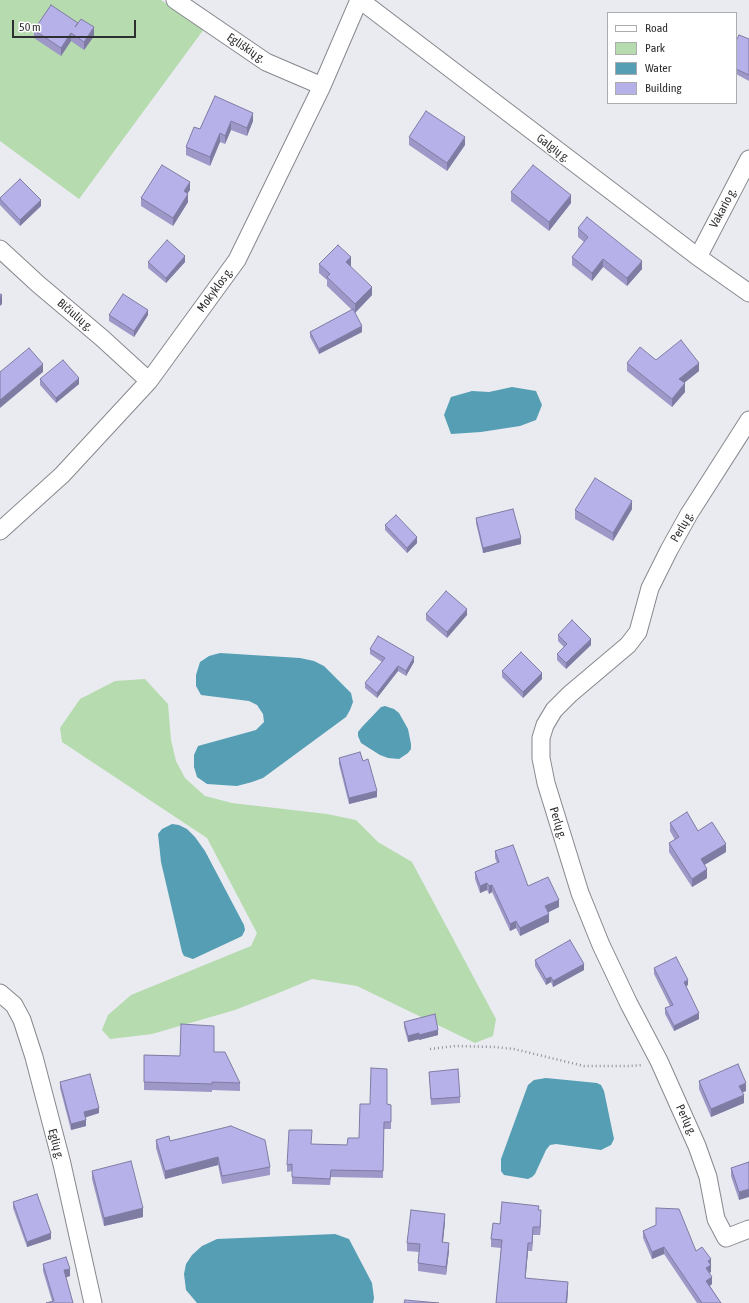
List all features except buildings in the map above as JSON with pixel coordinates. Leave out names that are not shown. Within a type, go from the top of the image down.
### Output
[{"type":"street","name":"Egliškių g.","points":[[175,0],[266,62],[322,86]]},
{"type":"street","name":"Mokyklos g.","points":[[0,531],[62,475],[149,381],[237,260],[322,86],[359,0]]},
{"type":"street","name":"Galgių g.","points":[[359,0],[698,257],[749,293]]},
{"type":"street","name":"Vakario g.","points":[[698,257],[749,159]]},
{"type":"street","name":"Bičiulių g.","points":[[0,249],[149,381]]},
{"type":"street","name":"Perlų g.","points":[[749,420],[689,514],[669,550],[650,588],[638,632],[628,645],[570,694],[554,710],[545,725],[541,738],[542,758],[546,783],[580,893],[601,945],[629,1004],[659,1061],[698,1146],[708,1177],[716,1219],[726,1238],[749,1230]]},
{"type":"street","name":"Eglių g.","points":[[0,993],[14,1005],[22,1020],[34,1057],[61,1160],[93,1303]]},
{"type":"path","points":[[430,1049],[455,1046],[514,1049],[584,1066],[628,1066],[659,1061]]},
{"type":"green space","points":[[0,0],[161,0],[204,29],[79,199],[0,141]]},
{"type":"green space","points":[[145,679],[168,704],[171,740],[176,761],[185,778],[205,796],[232,803],[327,814],[356,820],[378,842],[412,862],[496,1019],[493,1036],[475,1043],[357,986],[312,979],[235,1010],[152,1034],[110,1039],[102,1030],[108,1015],[131,995],[251,946],[257,933],[207,838],[62,742],[60,728],[80,699],[115,681]]},
{"type":"water","points":[[512,387],[536,391],[542,405],[536,420],[520,426],[481,432],[451,434],[444,415],[451,397],[472,391],[489,392]]},
{"type":"water","points":[[220,653],[300,658],[314,661],[324,666],[351,693],[353,702],[350,710],[346,717],[263,778],[237,786],[207,784],[197,777],[194,767],[194,755],[198,746],[256,730],[264,722],[263,714],[257,705],[249,701],[201,695],[196,686],[196,675],[200,662],[209,656]]},
{"type":"water","points":[[385,706],[394,709],[399,713],[408,729],[411,749],[399,759],[388,758],[380,755],[361,743],[358,736],[358,732],[362,727],[381,707]]},
{"type":"water","points":[[172,824],[179,825],[187,829],[205,851],[244,925],[245,930],[242,936],[193,959],[184,956],[182,952],[161,862],[158,834],[162,829]]},
{"type":"water","points":[[546,1078],[597,1083],[601,1085],[604,1091],[614,1139],[611,1145],[601,1150],[556,1144],[550,1145],[532,1177],[528,1179],[504,1175],[501,1171],[501,1159],[528,1085],[534,1080]]},
{"type":"water","points":[[335,1234],[349,1239],[372,1283],[374,1298],[373,1303],[197,1303],[186,1290],[184,1274],[186,1264],[192,1255],[202,1246],[217,1239]]}]
